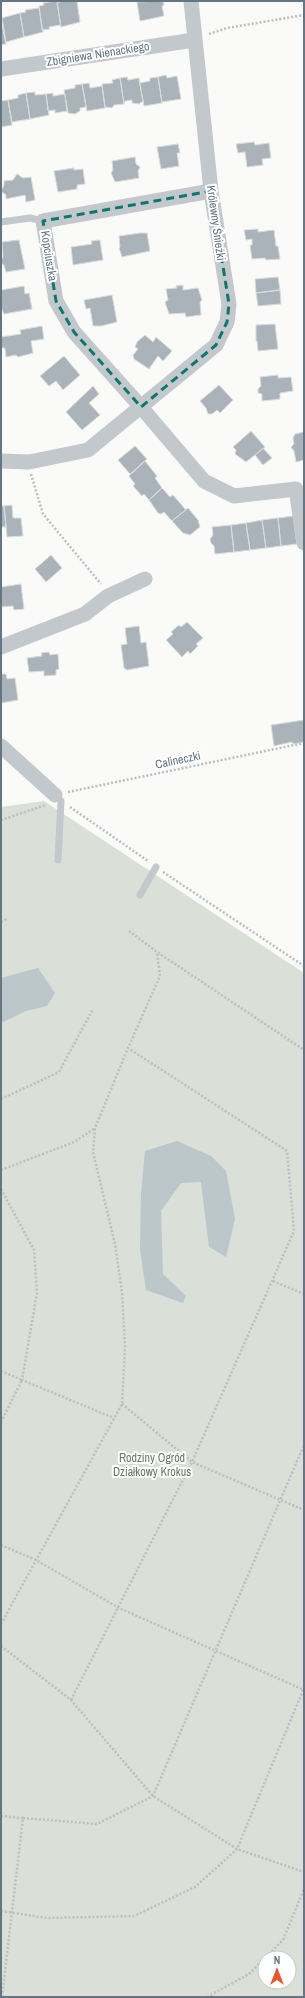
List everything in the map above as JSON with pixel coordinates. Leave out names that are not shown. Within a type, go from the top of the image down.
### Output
[{"type":"street","name":"Królewny Śnieżki","points":[[1,461],[29,462],[88,450],[216,345],[227,322],[229,304],[211,192],[191,1]]},
{"type":"street","name":"Zbigniewa Nienackiego","points":[[1,69],[194,40]]},
{"type":"street","name":"Kopciuszka","points":[[141,407],[74,332],[56,301],[43,221],[211,192]]},
{"type":"street","points":[[141,407],[204,482],[234,496],[296,489],[304,543]]},
{"type":"street","points":[[1,646],[85,614],[108,596],[145,579]]},
{"type":"street","points":[[1,746],[58,798]]},
{"type":"lane","points":[[1,222],[30,218],[43,221]]},
{"type":"lane","points":[[58,798],[58,860]]},
{"type":"lane","points":[[140,895],[156,867]]},
{"type":"path","points":[[194,40],[227,28],[304,15]]},
{"type":"path","points":[[31,472],[43,514],[102,584]]},
{"type":"path","name":"Calineczki","points":[[1,820],[58,798],[304,743]]},
{"type":"path","points":[[58,798],[156,867],[304,966]]},
{"type":"path","points":[[1,922],[8,918]]},
{"type":"path","points":[[129,931],[157,952],[304,1050]]},
{"type":"path","points":[[1,1624],[122,1404],[125,1347],[122,1292],[115,1244],[93,1152],[95,1128],[160,976],[157,952]]},
{"type":"path","points":[[1,1100],[59,1072],[93,1009]]},
{"type":"path","points":[[72,1700],[192,1462],[294,1231],[287,1151],[128,1048]]},
{"type":"path","points":[[1,1170],[74,1142],[95,1128]]},
{"type":"path","points":[[1,1189],[34,1250],[37,1294],[22,1380],[1,1422]]},
{"type":"path","points":[[272,1281],[304,1294]]},
{"type":"path","points":[[1,1371],[114,1418]]},
{"type":"path","points":[[122,1404],[192,1462],[304,1510]]},
{"type":"path","points":[[1,1816],[97,1824],[153,1796],[279,1500],[304,1445]]},
{"type":"path","points":[[1,1545],[36,1560],[119,1608],[304,1689],[237,1849],[195,1887],[134,1916],[47,1918],[1,1911]]},
{"type":"path","points":[[1,1646],[72,1700],[153,1796],[237,1849],[304,1872]]},
{"type":"path","points":[[2,1997],[23,1818]]},
{"type":"path","points":[[207,1997],[249,1974],[283,1940],[304,1889]]},
{"type":"highlighted area","points":[[211,191],[229,304],[227,322],[216,345],[141,407],[74,332],[56,301],[43,221]]},
{"type":"green space","name":"Rodziny Ogród Działkowy Krokus","points":[[44,801],[304,973],[304,1997],[1,1997],[1,807]]},
{"type":"shaded area","points":[[38,968],[55,993],[47,1006],[26,1011],[1,1023],[1,978]]},
{"type":"shaded area","points":[[177,1141],[211,1156],[226,1171],[235,1219],[226,1257],[209,1247],[201,1182],[181,1183],[161,1211],[163,1274],[186,1296],[183,1303],[146,1290],[140,1250],[141,1194],[145,1151]]},
{"type":"building","points":[[57,1],[61,27],[60,25],[42,30],[39,6],[44,5],[43,3]]},
{"type":"building","points":[[62,1],[77,1],[80,22],[61,27],[57,3]]},
{"type":"building","points":[[163,1],[164,5],[162,6],[164,16],[140,21],[137,2]]},
{"type":"building","points":[[39,8],[43,32],[24,37],[20,13],[26,12],[25,10]]},
{"type":"building","points":[[20,13],[24,37],[6,42],[2,18]]},
{"type":"building","points":[[1,20],[6,44],[1,45]]},
{"type":"building","points":[[166,75],[167,78],[177,76],[181,99],[162,102],[158,77]]},
{"type":"building","points":[[127,77],[128,80],[139,78],[143,101],[139,104],[132,103],[132,100],[125,101],[124,104],[120,78]]},
{"type":"building","points":[[158,77],[162,103],[144,106],[139,80],[140,83],[150,81],[150,78]]},
{"type":"building","points":[[120,78],[124,104],[114,105],[112,108],[105,107],[102,84],[113,83],[112,80]]},
{"type":"building","points":[[89,83],[90,88],[102,86],[105,108],[87,111],[82,84]]},
{"type":"building","points":[[82,84],[86,107],[80,108],[80,111],[75,114],[68,113],[64,90],[75,88],[75,85]]},
{"type":"building","points":[[35,92],[35,95],[46,94],[49,115],[30,119],[26,93]]},
{"type":"building","points":[[26,93],[30,119],[12,122],[8,100],[18,98],[18,95]]},
{"type":"building","points":[[53,93],[53,96],[65,94],[67,111],[55,113],[55,110],[48,111],[46,94]]},
{"type":"building","points":[[8,100],[12,125],[1,127],[1,101]]},
{"type":"building","points":[[254,142],[255,145],[269,143],[271,158],[262,159],[263,165],[247,167],[245,152],[238,153],[236,144]]},
{"type":"building","points":[[178,144],[180,153],[177,153],[179,166],[161,169],[157,147]]},
{"type":"building","points":[[135,157],[136,164],[140,167],[138,171],[139,178],[115,182],[111,173],[113,170],[112,161]]},
{"type":"building","points":[[74,168],[74,170],[83,169],[85,184],[77,185],[77,189],[58,192],[54,171]]},
{"type":"building","points":[[17,174],[23,178],[31,177],[35,200],[26,202],[25,195],[6,199],[6,195],[1,191],[4,181],[13,180]]},
{"type":"building","points":[[258,229],[258,232],[274,230],[276,246],[278,246],[280,259],[252,259],[250,245],[252,245],[252,239],[246,240],[244,230]]},
{"type":"building","points":[[147,233],[150,251],[122,257],[119,248],[119,236]]},
{"type":"building","points":[[19,240],[25,269],[6,272],[1,260],[3,257],[2,242]]},
{"type":"building","points":[[100,240],[103,260],[73,265],[71,247],[92,244],[91,241]]},
{"type":"building","points":[[278,277],[280,290],[256,293],[255,279]]},
{"type":"building","points":[[183,285],[183,290],[198,288],[202,300],[200,302],[201,315],[186,317],[185,313],[169,314],[165,302],[168,300],[166,289],[177,288],[176,286]]},
{"type":"building","points":[[24,286],[25,294],[29,293],[32,309],[4,314],[1,307],[1,290]]},
{"type":"building","points":[[280,290],[281,304],[258,306],[256,293]]},
{"type":"building","points":[[112,295],[117,322],[101,326],[93,326],[90,308],[86,309],[84,300]]},
{"type":"building","points":[[275,324],[278,349],[258,351],[256,341],[256,325]]},
{"type":"building","points":[[42,326],[44,339],[31,341],[33,353],[18,357],[16,355],[6,357],[5,348],[1,348],[1,337],[21,334],[20,330]]},
{"type":"building","points":[[145,335],[153,342],[156,337],[172,351],[163,361],[158,356],[149,369],[134,359],[133,355],[138,349],[135,347],[137,342]]},
{"type":"building","points":[[64,356],[80,375],[63,390],[56,381],[49,386],[40,376]]},
{"type":"building","points":[[278,375],[278,378],[291,377],[293,391],[280,393],[280,399],[262,401],[262,394],[258,393],[258,389],[261,386],[260,377]]},
{"type":"building","points":[[219,385],[233,400],[220,413],[217,410],[212,414],[208,414],[206,408],[200,401]]},
{"type":"building","points":[[93,386],[99,394],[89,403],[100,415],[82,430],[66,412]]},
{"type":"building","points":[[251,431],[265,447],[246,462],[235,454],[236,450],[233,447]]},
{"type":"building","points":[[304,432],[304,460],[296,462],[294,451],[291,447],[294,444],[293,438],[295,434]]},
{"type":"building","points":[[135,446],[147,459],[130,474],[118,460]]},
{"type":"building","points":[[263,448],[272,458],[263,465],[255,455]]},
{"type":"building","points":[[145,461],[157,476],[155,478],[162,488],[149,500],[144,494],[142,496],[133,486],[135,484],[129,476]]},
{"type":"building","points":[[162,488],[170,497],[173,495],[186,510],[172,521],[164,512],[161,514],[158,513],[149,500]]},
{"type":"building","points":[[12,505],[13,518],[21,518],[23,536],[7,537],[4,506]]},
{"type":"building","points":[[1,506],[4,506],[6,527],[1,527]]},
{"type":"building","points":[[188,508],[198,520],[200,527],[190,535],[183,533],[172,521]]},
{"type":"building","points":[[293,516],[297,544],[281,546],[278,518]]},
{"type":"building","points":[[278,518],[281,546],[266,548],[262,520]]},
{"type":"building","points":[[262,520],[266,548],[250,550],[246,523]]},
{"type":"building","points":[[246,523],[250,550],[234,552],[231,525]]},
{"type":"building","points":[[231,525],[234,552],[215,554],[214,546],[210,539],[213,535],[212,527]]},
{"type":"building","points":[[51,555],[62,568],[46,582],[35,569]]},
{"type":"building","points":[[21,584],[24,609],[14,610],[13,606],[1,607],[1,587]]},
{"type":"building","points":[[187,622],[203,638],[196,644],[198,646],[190,654],[188,651],[182,657],[166,640],[173,634],[171,632],[179,625],[181,627]]},
{"type":"building","points":[[139,626],[141,643],[146,642],[149,666],[127,670],[124,668],[121,645],[127,644],[125,628]]},
{"type":"building","points":[[49,652],[50,655],[58,654],[59,669],[56,670],[56,675],[44,676],[44,671],[29,672],[27,658],[42,656],[41,653]]},
{"type":"building","points":[[1,674],[6,674],[7,679],[15,678],[18,700],[1,703]]},
{"type":"building","points":[[304,720],[304,742],[293,744],[292,742],[274,746],[271,725]]}]
